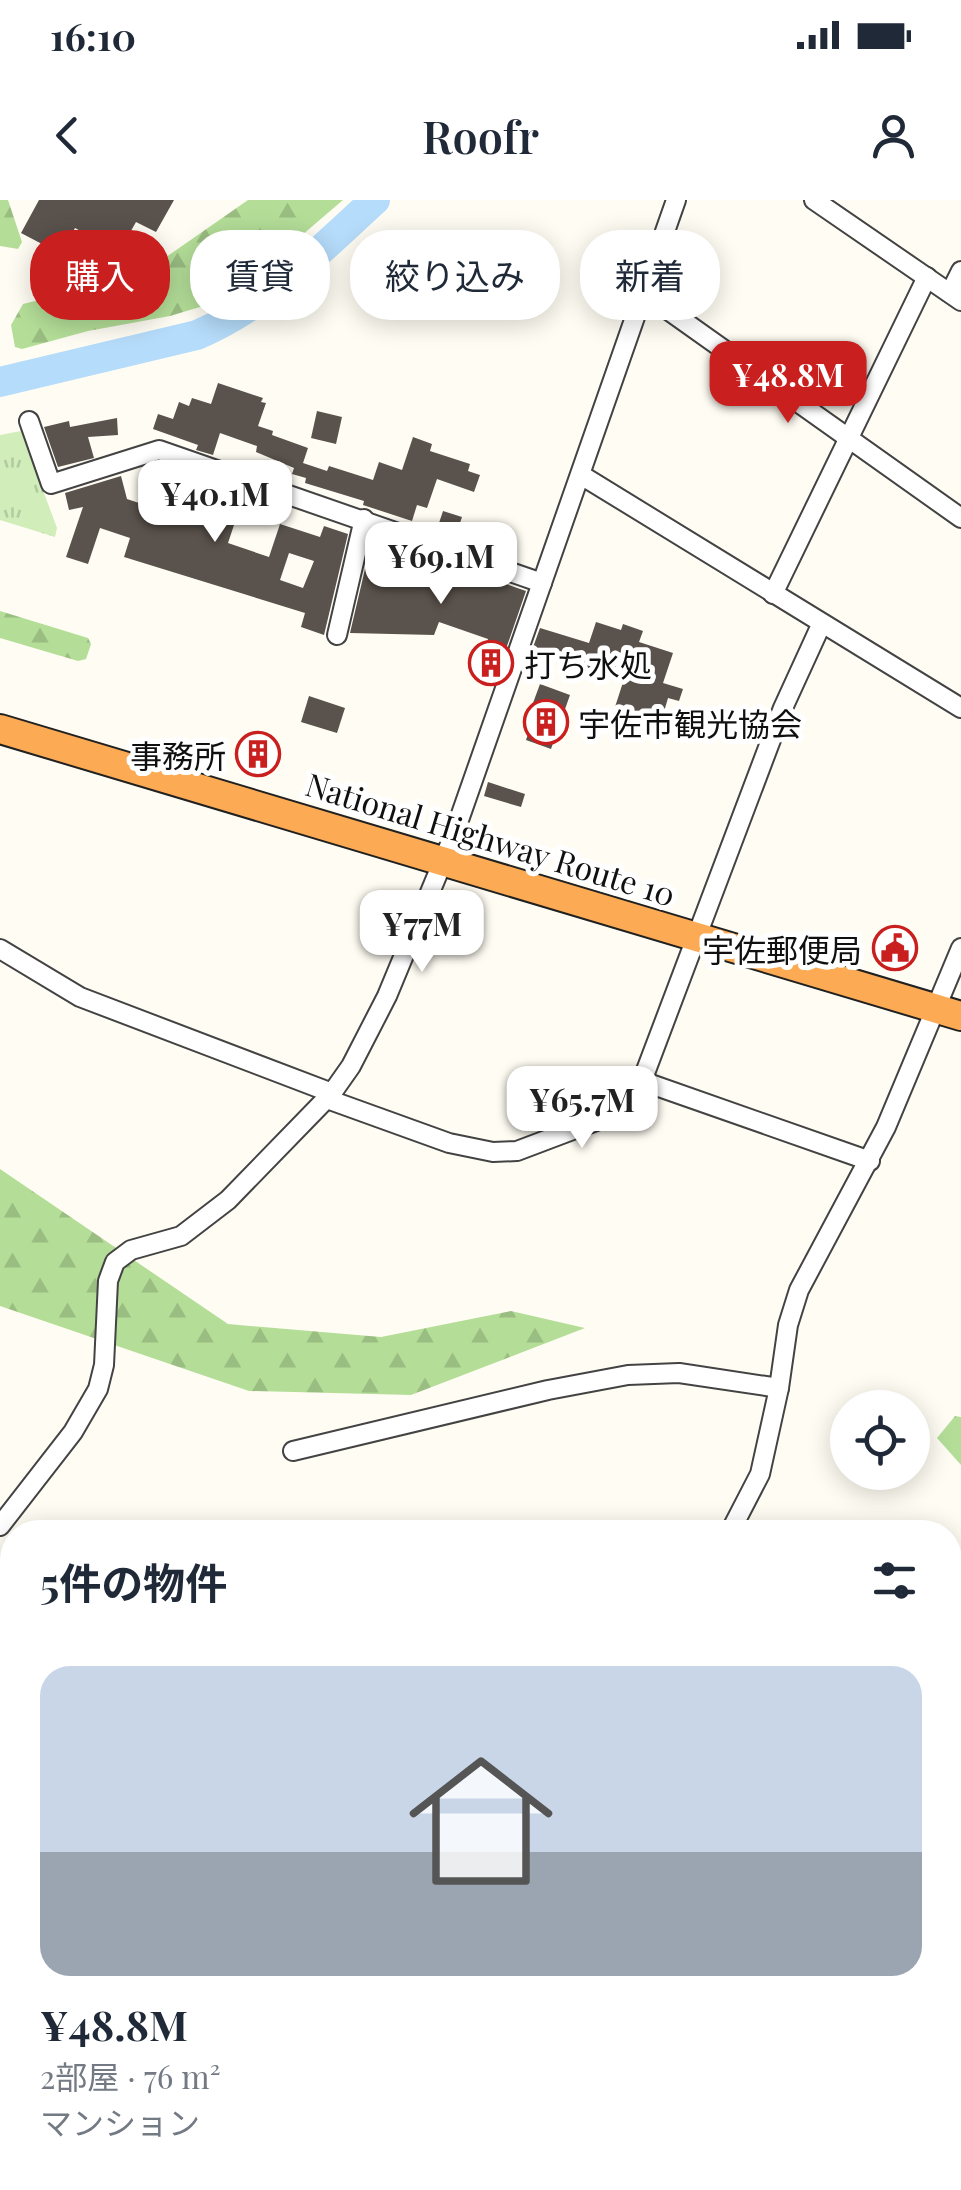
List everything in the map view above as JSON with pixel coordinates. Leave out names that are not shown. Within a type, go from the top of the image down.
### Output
[{"type":"highway","name":"National Highway Route 10","points":[[0,728],[948,1012]]},
{"type":"street","points":[[666,230],[676,200]]},
{"type":"street","points":[[814,200],[956,297],[961,271]]},
{"type":"street","points":[[773,594],[927,277]]},
{"type":"street","points":[[5,1520],[73,1432],[98,1389],[104,1365],[108,1281],[115,1262],[130,1250],[188,1232],[228,1200],[330,1096],[351,1066],[387,996],[444,861],[635,320]]},
{"type":"street","points":[[680,320],[961,518]]},
{"type":"street","points":[[29,421],[51,484],[159,450],[542,582]]},
{"type":"street","points":[[581,474],[961,708]]},
{"type":"street","points":[[337,635],[364,519]]},
{"type":"street","points":[[0,949],[98,1005],[449,1143],[493,1152],[518,1151],[607,1116],[632,1096],[642,1081],[783,708],[821,625]]},
{"type":"street","points":[[736,1520],[760,1474],[788,1325],[799,1290],[948,1012],[961,948]]},
{"type":"street","points":[[642,1081],[870,1161]]},
{"type":"street","points":[[293,1451],[548,1390],[628,1376],[678,1373],[779,1388]]},
{"type":"green space","points":[[0,200],[8,200],[22,242],[18,249],[0,246]]},
{"type":"green space","points":[[248,200],[343,200],[308,230],[205,230]]},
{"type":"green space","points":[[190,240],[190,310],[170,316],[170,254]]},
{"type":"green space","points":[[30,302],[30,320],[148,320],[22,349],[15,347],[11,325],[23,304]]},
{"type":"green space","points":[[21,431],[57,528],[55,537],[0,520],[0,435]]},
{"type":"green space","points":[[0,611],[88,638],[91,644],[86,659],[78,661],[0,638]]},
{"type":"green space","points":[[0,1169],[228,1324],[381,1337],[511,1311],[585,1328],[411,1395],[249,1391],[0,1306]]},
{"type":"green space","points":[[955,1416],[961,1417],[961,1465],[937,1438]]},
{"type":"building","points":[[39,200],[174,200],[157,230],[136,222],[131,230],[30,230],[30,238],[21,233]]},
{"type":"building","points":[[218,383],[263,398],[261,402],[266,403],[258,426],[308,448],[303,463],[327,471],[329,466],[373,480],[379,462],[402,470],[413,437],[432,444],[430,451],[470,464],[468,471],[480,475],[474,492],[437,479],[427,508],[417,505],[412,521],[305,483],[306,478],[292,474],[294,468],[256,452],[257,446],[220,433],[213,455],[196,450],[198,445],[153,429],[158,414],[173,419],[179,402],[189,406],[192,398],[211,404]]},
{"type":"building","points":[[317,411],[342,417],[336,444],[311,438]]},
{"type":"building","points":[[117,418],[118,435],[88,437],[94,458],[58,467],[44,427],[69,421],[70,427]]},
{"type":"building","points":[[121,476],[127,499],[172,514],[184,477],[283,506],[277,523],[239,510],[228,543],[269,557],[280,524],[320,537],[324,526],[348,534],[324,635],[301,627],[305,613],[124,557],[130,538],[100,528],[88,564],[66,557],[83,507],[69,510],[65,493]],"holes":[[[289,553],[314,561],[303,588],[280,580]]]},
{"type":"building","points":[[443,511],[462,517],[456,535],[437,529]]},
{"type":"building","points":[[430,557],[526,591],[497,675],[479,669],[488,639],[439,622],[434,635],[350,633],[365,569],[421,583]]},
{"type":"building","points":[[596,622],[621,630],[623,624],[643,631],[639,642],[673,653],[663,683],[683,689],[679,701],[668,698],[661,722],[615,707],[626,673],[594,662],[592,669],[532,650],[540,628],[589,643]]},
{"type":"building","name":"宇佐市観光協会","points":[[540,684],[570,695],[551,749],[526,740]]},
{"type":"building","points":[[309,696],[345,708],[337,733],[301,722]]},
{"type":"building","name":"事務所","points":[[247,736],[276,750],[269,773],[238,764]]},
{"type":"building","points":[[488,782],[525,794],[521,807],[484,796]]},
{"type":"waterway","points":[[0,382],[197,335],[222,323],[269,293],[375,200]]},
{"type":"place","name":"打ち水処","points":[[491,663]]},
{"type":"place","name":"宇佐市観光協会","points":[[546,722]]},
{"type":"place","name":"事務所","points":[[258,754]]},
{"type":"place","name":"宇佐郵便局","points":[[895,948]]}]
